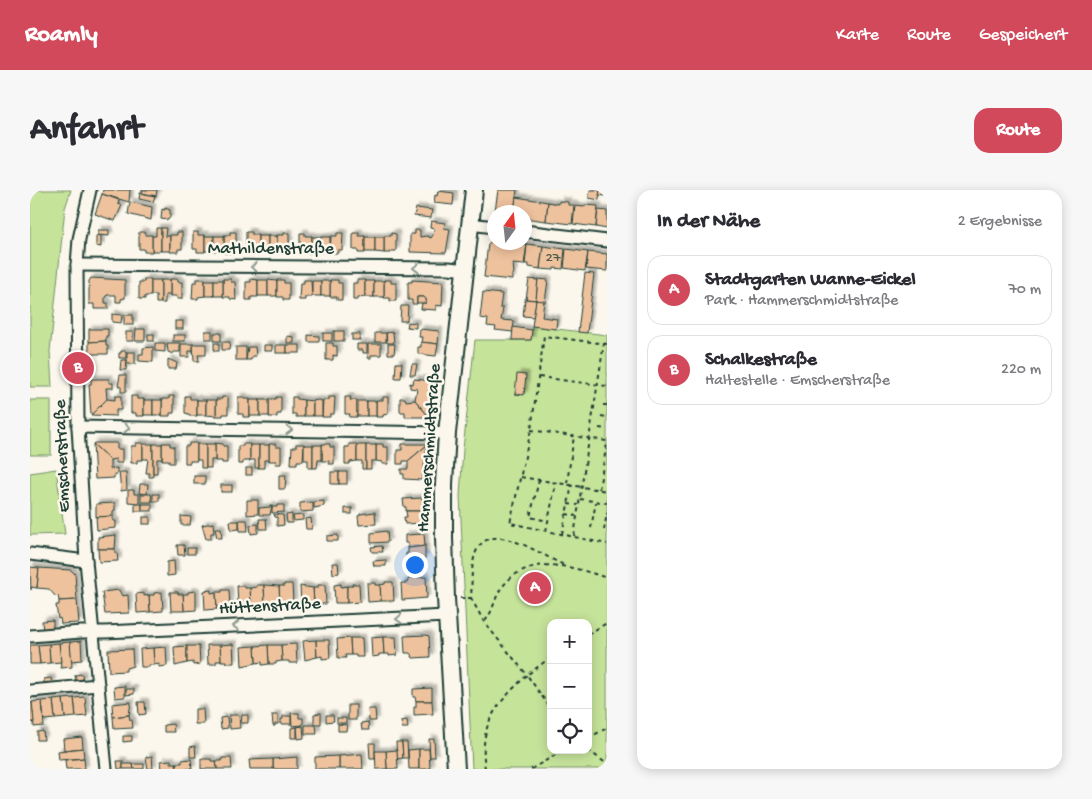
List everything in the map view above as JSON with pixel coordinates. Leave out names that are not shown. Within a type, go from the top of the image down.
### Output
[{"type":"main road","name":"Hammerschmidtstraße","points":[[456,769],[444,529],[447,433],[474,190]]},
{"type":"street","name":"Emscherstraße","points":[[90,190],[78,239],[78,427],[86,560],[106,769]]},
{"type":"street","points":[[470,224],[487,226]]},
{"type":"street","points":[[532,232],[607,240]]},
{"type":"street","name":"Mathildenstraße","points":[[77,265],[449,268],[465,270]]},
{"type":"street","points":[[78,427],[447,433]]},
{"type":"street","points":[[30,554],[86,560]]},
{"type":"street","name":"Hüttenstraße","points":[[93,632],[447,616]]},
{"type":"street","points":[[30,636],[93,632]]},
{"type":"street","points":[[30,691],[98,685]]},
{"type":"path","points":[[574,536],[605,343],[544,336],[531,430],[510,523],[607,544]]},
{"type":"path","points":[[538,377],[607,386]]},
{"type":"path","points":[[603,404],[607,405]]},
{"type":"path","points":[[602,416],[607,417]]},
{"type":"path","points":[[600,428],[607,429]]},
{"type":"path","points":[[531,430],[607,442],[599,489]]},
{"type":"path","points":[[567,484],[574,436]]},
{"type":"path","points":[[521,477],[607,491]]},
{"type":"path","points":[[539,480],[530,517],[548,521]]},
{"type":"path","points":[[546,531],[556,482]]},
{"type":"path","points":[[562,534],[572,485]]},
{"type":"path","points":[[580,499],[607,503]]},
{"type":"path","points":[[591,528],[596,502]]},
{"type":"path","points":[[568,504],[579,506]]},
{"type":"path","points":[[604,530],[607,513]]},
{"type":"path","points":[[566,514],[577,516]]},
{"type":"path","points":[[547,704],[484,622],[471,598],[473,561],[479,547],[489,538],[499,537],[512,540],[564,565],[607,578]]},
{"type":"path","points":[[484,622],[489,616],[500,591],[512,576],[528,568],[543,565],[564,565]]},
{"type":"path","points":[[458,598],[471,598]]},
{"type":"path","points":[[592,632],[607,623]]},
{"type":"path","points":[[485,769],[482,750],[484,732],[493,714],[505,697],[526,675],[547,660]]},
{"type":"path","points":[[592,736],[607,728]]},
{"type":"path","points":[[592,753],[607,764]]},
{"type":"path","points":[[531,769],[557,754]]},
{"type":"green space","points":[[30,190],[71,190],[65,208],[50,351],[52,387],[30,387]]},
{"type":"green space","points":[[532,326],[607,335],[607,769],[472,769],[460,496],[463,449],[475,340],[531,340]]},
{"type":"green space","points":[[30,400],[51,400],[51,455],[30,455]]},
{"type":"green space","points":[[56,469],[65,534],[30,535],[30,473]]},
{"type":"building","points":[[103,190],[130,190],[129,202],[102,194]]},
{"type":"building","points":[[142,190],[157,190],[156,196],[142,193]]},
{"type":"building","points":[[498,190],[517,190],[515,205],[496,205]]},
{"type":"building","points":[[590,190],[600,190],[599,200],[589,198]]},
{"type":"building","points":[[600,190],[607,190],[607,196],[599,195]]},
{"type":"building","points":[[438,191],[454,193],[453,205],[434,203],[435,195],[437,196]]},
{"type":"building","points":[[140,193],[155,196],[153,202],[139,199]]},
{"type":"building","points":[[102,194],[119,200],[118,204],[122,205],[115,221],[95,214]]},
{"type":"building","points":[[516,197],[548,202],[546,221],[532,219],[532,205],[515,205]]},
{"type":"building","points":[[559,201],[568,202],[568,205],[574,205],[572,224],[546,221],[548,202],[559,204]]},
{"type":"building","points":[[130,202],[152,207],[151,220],[128,214]]},
{"type":"building","points":[[585,205],[598,206],[596,227],[573,224],[575,206],[584,207]]},
{"type":"building","points":[[165,208],[170,210],[168,220],[161,219],[162,209],[165,210]]},
{"type":"building","points":[[416,208],[432,210],[431,218],[414,216]]},
{"type":"building","points":[[598,210],[607,211],[607,229],[596,227]]},
{"type":"building","points":[[431,221],[445,223],[444,228],[450,229],[446,253],[410,252],[410,234],[415,234],[415,230],[420,230],[420,237],[427,236],[431,238],[434,228],[430,227]]},
{"type":"building","points":[[156,228],[161,228],[161,251],[152,251],[152,236],[156,236]]},
{"type":"building","points":[[161,228],[166,228],[165,236],[170,236],[170,251],[161,251]]},
{"type":"building","points":[[98,230],[109,230],[109,236],[98,235]]},
{"type":"building","points":[[139,232],[145,232],[145,235],[152,235],[152,252],[144,252],[144,249],[139,249]]},
{"type":"building","points":[[177,232],[182,232],[182,249],[178,249],[178,252],[170,252],[170,235],[177,235]]},
{"type":"building","points":[[193,232],[198,232],[198,235],[205,235],[205,252],[197,252],[197,249],[193,249]]},
{"type":"building","points":[[230,232],[236,232],[236,250],[231,250],[231,253],[224,253],[224,235],[230,235]]},
{"type":"building","points":[[246,232],[258,235],[258,253],[251,253],[251,250],[246,250]]},
{"type":"building","points":[[284,233],[289,233],[289,250],[285,250],[285,253],[277,253],[277,235],[284,235]]},
{"type":"building","points":[[300,233],[305,233],[305,236],[312,236],[312,253],[304,253],[304,250],[300,250]]},
{"type":"building","points":[[337,233],[343,233],[342,250],[338,250],[338,253],[330,253],[331,236],[337,236]]},
{"type":"building","points":[[353,233],[365,236],[365,253],[358,253],[358,250],[353,250]]},
{"type":"building","points":[[391,233],[396,234],[396,251],[384,253],[384,236],[391,236]]},
{"type":"building","points":[[96,236],[101,236],[101,247],[96,246]]},
{"type":"building","points":[[205,236],[214,236],[214,251],[205,251]]},
{"type":"building","points":[[214,236],[224,236],[224,251],[214,251]]},
{"type":"building","points":[[258,236],[268,236],[268,252],[258,252]]},
{"type":"building","points":[[268,236],[277,236],[277,252],[268,252]]},
{"type":"building","points":[[312,237],[321,237],[321,252],[312,252]]},
{"type":"building","points":[[321,237],[330,237],[330,252],[321,252]]},
{"type":"building","points":[[365,237],[375,237],[375,252],[365,252]]},
{"type":"building","points":[[375,237],[384,237],[384,253],[375,252]]},
{"type":"building","points":[[532,245],[543,246],[540,269],[529,267],[529,264],[525,264],[526,250],[532,250]]},
{"type":"building","points":[[543,246],[565,249],[563,269],[540,269]]},
{"type":"building","points":[[566,249],[588,252],[585,271],[564,268]]},
{"type":"building","points":[[487,250],[526,250],[524,265],[513,264],[514,273],[512,274],[512,280],[484,277]]},
{"type":"building","points":[[588,252],[607,254],[607,271],[586,269]]},
{"type":"building","points":[[585,273],[594,274],[587,333],[578,332]]},
{"type":"building","points":[[91,278],[125,280],[125,298],[121,299],[121,302],[116,302],[116,295],[107,295],[105,303],[108,303],[108,309],[94,309],[94,304],[89,304],[89,281]]},
{"type":"building","points":[[144,279],[151,279],[151,296],[139,299],[139,282],[144,282]]},
{"type":"building","points":[[170,279],[178,279],[178,282],[182,282],[182,299],[177,299],[177,296],[170,296]]},
{"type":"building","points":[[197,279],[205,279],[205,296],[192,299],[193,282],[197,282]]},
{"type":"building","points":[[223,279],[231,279],[231,282],[235,282],[236,300],[230,299],[230,297],[223,297]]},
{"type":"building","points":[[251,279],[258,280],[258,297],[251,297],[251,300],[246,300],[246,282],[251,282]]},
{"type":"building","points":[[529,279],[538,280],[536,300],[526,299]]},
{"type":"building","points":[[538,279],[548,280],[545,302],[536,300]]},
{"type":"building","points":[[151,280],[161,280],[161,303],[156,303],[156,295],[151,295]]},
{"type":"building","points":[[161,280],[170,280],[170,295],[165,295],[165,303],[161,303]]},
{"type":"building","points":[[205,280],[214,280],[214,296],[205,296]]},
{"type":"building","points":[[214,280],[223,280],[223,296],[214,296]]},
{"type":"building","points":[[258,280],[268,280],[268,296],[258,296]]},
{"type":"building","points":[[268,280],[277,281],[277,296],[268,296]]},
{"type":"building","points":[[277,280],[284,280],[284,283],[289,283],[289,300],[277,297]]},
{"type":"building","points":[[304,280],[311,280],[312,297],[305,297],[305,300],[299,300],[300,283],[304,283]]},
{"type":"building","points":[[330,280],[338,280],[338,283],[342,283],[342,300],[337,300],[337,297],[330,297]]},
{"type":"building","points":[[357,280],[365,280],[365,297],[353,300],[353,283],[357,283]]},
{"type":"building","points":[[384,280],[391,280],[391,283],[396,283],[396,301],[384,298]]},
{"type":"building","points":[[412,280],[443,282],[442,306],[436,305],[436,310],[421,309],[422,303],[426,303],[424,297],[417,297],[417,304],[412,304],[412,300],[408,300],[408,282],[412,282]]},
{"type":"building","points":[[312,281],[321,281],[321,296],[312,296]]},
{"type":"building","points":[[321,281],[330,281],[330,296],[321,296]]},
{"type":"building","points":[[365,281],[374,281],[374,297],[365,297]]},
{"type":"building","points":[[374,281],[384,281],[384,297],[374,297]]},
{"type":"building","points":[[483,292],[502,294],[500,308],[503,308],[501,320],[514,321],[513,332],[495,330],[496,327],[487,326],[488,319],[480,318]]},
{"type":"building","points":[[417,297],[424,297],[426,303],[417,303]]},
{"type":"building","points":[[525,299],[536,300],[534,317],[523,316]]},
{"type":"building","points":[[536,300],[544,301],[542,317],[557,319],[556,329],[532,326]]},
{"type":"building","points":[[401,306],[408,306],[407,321],[400,321]]},
{"type":"building","points":[[112,314],[122,315],[121,323],[112,322]]},
{"type":"building","points":[[124,315],[133,315],[133,325],[124,325]]},
{"type":"building","points":[[175,321],[183,321],[183,329],[175,329]]},
{"type":"building","points":[[408,322],[416,323],[416,328],[407,327]]},
{"type":"building","points":[[513,327],[532,330],[531,340],[512,340]]},
{"type":"building","points":[[89,329],[108,329],[106,341],[89,342]]},
{"type":"building","points":[[136,329],[145,329],[145,341],[135,341]]},
{"type":"building","points":[[420,329],[439,331],[438,344],[421,342],[422,337],[419,337]]},
{"type":"building","points":[[205,331],[212,331],[212,339],[205,339]]},
{"type":"building","points":[[334,331],[344,331],[344,341],[334,341]]},
{"type":"building","points":[[126,332],[133,332],[133,341],[126,341]]},
{"type":"building","points":[[393,332],[394,343],[387,343],[386,333]]},
{"type":"building","points":[[214,333],[221,333],[221,341],[214,341]]},
{"type":"building","points":[[323,333],[332,333],[332,341],[323,341]]},
{"type":"building","points":[[375,333],[386,333],[386,342],[375,342]]},
{"type":"building","points":[[148,334],[154,334],[154,341],[148,341]]},
{"type":"building","points":[[352,334],[360,334],[360,340],[352,340]]},
{"type":"building","points":[[173,335],[185,335],[185,341],[173,341]]},
{"type":"building","points":[[308,335],[319,336],[319,342],[308,342]]},
{"type":"building","points":[[287,336],[294,337],[294,343],[287,343]]},
{"type":"building","points":[[106,341],[108,354],[89,354],[89,342]]},
{"type":"building","points":[[222,342],[230,342],[229,350],[222,350]]},
{"type":"building","points":[[421,342],[438,344],[436,356],[418,354],[418,347],[421,347]]},
{"type":"building","points":[[155,343],[165,343],[165,352],[155,351]]},
{"type":"building","points":[[167,343],[180,343],[180,352],[173,352],[173,354],[168,352]]},
{"type":"building","points":[[214,343],[219,343],[219,351],[214,351]]},
{"type":"building","points":[[326,343],[333,343],[333,346],[337,346],[337,356],[333,355],[333,360],[326,360]]},
{"type":"building","points":[[181,344],[193,344],[193,351],[189,351],[189,357],[181,357]]},
{"type":"building","points":[[193,344],[206,344],[206,355],[198,355],[199,361],[194,361]]},
{"type":"building","points":[[357,344],[367,344],[367,353],[363,353],[363,350],[357,350]]},
{"type":"building","points":[[368,344],[381,344],[381,355],[371,355],[371,358],[368,358]]},
{"type":"building","points":[[388,344],[395,344],[394,354],[388,354]]},
{"type":"building","points":[[264,345],[272,345],[272,351],[264,351]]},
{"type":"building","points":[[276,345],[287,345],[287,353],[276,353]]},
{"type":"building","points":[[287,345],[300,345],[300,353],[287,353]]},
{"type":"building","points":[[153,347],[153,362],[139,361],[139,354],[143,354],[143,348]]},
{"type":"building","points":[[236,347],[246,347],[246,360],[236,360]]},
{"type":"building","points":[[248,347],[255,347],[256,356],[252,356],[251,360],[246,360]]},
{"type":"building","points":[[121,351],[126,351],[126,358],[119,358]]},
{"type":"building","points":[[127,352],[135,352],[135,364],[127,364]]},
{"type":"building","points":[[168,359],[177,363],[176,369],[168,369]]},
{"type":"building","points":[[121,360],[127,360],[126,370],[120,370]]},
{"type":"building","points":[[396,363],[402,363],[401,378],[395,378]]},
{"type":"building","points":[[412,364],[417,364],[415,375],[410,375]]},
{"type":"building","points":[[517,374],[526,375],[524,395],[515,394]]},
{"type":"building","points":[[120,375],[126,375],[126,392],[121,392],[121,387],[118,386]]},
{"type":"building","points":[[91,379],[109,379],[109,383],[113,383],[113,388],[106,388],[107,399],[91,415],[89,384],[91,384]]},
{"type":"building","points":[[414,379],[432,381],[429,417],[415,400],[417,389],[410,388],[410,383],[413,384]]},
{"type":"building","points":[[115,396],[121,396],[121,410],[116,410],[116,416],[91,415],[107,399],[115,400]]},
{"type":"building","points":[[131,396],[137,396],[137,399],[144,399],[144,416],[136,416],[136,413],[131,413]]},
{"type":"building","points":[[169,396],[174,396],[174,413],[170,413],[170,416],[162,416],[162,399],[169,399]]},
{"type":"building","points":[[185,396],[190,396],[190,399],[197,399],[197,416],[189,416],[189,414],[185,413]]},
{"type":"building","points":[[222,397],[228,397],[228,414],[216,416],[216,399],[222,399]]},
{"type":"building","points":[[238,397],[250,399],[250,417],[243,417],[243,414],[238,414]]},
{"type":"building","points":[[276,397],[281,397],[281,414],[277,414],[277,417],[269,417],[269,399],[276,399]]},
{"type":"building","points":[[292,397],[304,400],[304,417],[296,417],[296,414],[292,414]]},
{"type":"building","points":[[329,397],[335,397],[334,414],[330,414],[330,417],[322,417],[323,400],[329,400]]},
{"type":"building","points":[[345,397],[351,397],[350,400],[357,400],[357,417],[349,417],[350,414],[345,414]]},
{"type":"building","points":[[383,397],[388,397],[388,414],[383,415],[383,417],[376,417],[376,400],[383,400]]},
{"type":"building","points":[[400,398],[405,398],[406,401],[415,400],[429,417],[405,417],[405,412],[400,412]]},
{"type":"building","points":[[144,400],[153,400],[153,415],[144,415]]},
{"type":"building","points":[[153,400],[162,400],[162,415],[153,415]]},
{"type":"building","points":[[197,400],[206,400],[206,415],[197,415]]},
{"type":"building","points":[[206,400],[216,400],[216,416],[206,415]]},
{"type":"building","points":[[250,400],[260,400],[260,416],[250,416]]},
{"type":"building","points":[[260,400],[269,400],[269,416],[260,416]]},
{"type":"building","points":[[304,400],[313,401],[313,416],[304,416]]},
{"type":"building","points":[[313,401],[322,401],[322,416],[313,416]]},
{"type":"building","points":[[357,401],[367,401],[367,416],[357,416]]},
{"type":"building","points":[[367,401],[376,401],[376,416],[367,416]]},
{"type":"building","points":[[94,443],[117,443],[117,449],[122,449],[122,463],[116,463],[116,459],[110,460]]},
{"type":"building","points":[[136,443],[143,443],[143,460],[131,463],[131,446],[136,446]]},
{"type":"building","points":[[162,443],[170,443],[170,446],[174,446],[174,463],[169,463],[169,460],[162,460]]},
{"type":"building","points":[[189,443],[197,443],[197,461],[185,463],[185,446],[189,446]]},
{"type":"building","points":[[215,443],[227,446],[227,463],[215,461]]},
{"type":"building","points":[[93,444],[110,460],[110,469],[117,468],[117,474],[114,474],[114,478],[95,479]]},
{"type":"building","points":[[143,444],[153,444],[153,477],[149,477],[149,473],[146,473],[148,459],[143,459]]},
{"type":"building","points":[[153,444],[162,444],[162,459],[157,459],[157,473],[153,473]]},
{"type":"building","points":[[197,444],[206,444],[206,468],[201,468],[201,460],[197,460]]},
{"type":"building","points":[[206,444],[215,444],[215,460],[211,460],[211,468],[206,468]]},
{"type":"building","points":[[243,444],[250,444],[250,461],[243,461],[243,464],[238,464],[238,446],[243,446]]},
{"type":"building","points":[[269,444],[276,444],[276,447],[281,447],[281,464],[275,464],[276,461],[269,461]]},
{"type":"building","points":[[296,444],[304,444],[303,461],[291,464],[292,447],[296,447]]},
{"type":"building","points":[[322,444],[330,444],[330,447],[334,447],[334,464],[329,464],[329,461],[322,461]]},
{"type":"building","points":[[349,444],[357,444],[357,461],[345,464],[345,447],[349,447]]},
{"type":"building","points":[[376,444],[383,444],[383,447],[388,447],[388,464],[376,461]]},
{"type":"building","points":[[402,444],[427,445],[408,461],[403,461],[403,464],[397,464],[397,450],[402,450]]},
{"type":"building","points":[[250,445],[259,445],[259,468],[255,468],[255,460],[250,460]]},
{"type":"building","points":[[259,445],[269,445],[269,460],[264,460],[264,468],[259,468]]},
{"type":"building","points":[[304,445],[313,445],[313,468],[308,468],[308,460],[304,460]]},
{"type":"building","points":[[313,445],[322,445],[322,460],[318,460],[317,468],[313,468]]},
{"type":"building","points":[[357,445],[366,445],[366,469],[362,469],[362,461],[357,461]]},
{"type":"building","points":[[366,445],[376,445],[376,461],[371,461],[371,469],[366,469]]},
{"type":"building","points":[[427,445],[422,480],[404,479],[401,469],[408,469],[408,461]]},
{"type":"building","points":[[246,468],[252,468],[252,475],[246,475]]},
{"type":"building","points":[[119,472],[126,472],[127,490],[121,491]]},
{"type":"building","points":[[331,472],[339,472],[339,484],[331,484]]},
{"type":"building","points":[[339,472],[347,472],[347,484],[339,484]]},
{"type":"building","points":[[279,475],[286,475],[285,489],[279,489]]},
{"type":"building","points":[[194,476],[205,476],[205,484],[194,484]]},
{"type":"building","points":[[140,484],[148,484],[147,494],[139,493]]},
{"type":"building","points":[[221,485],[232,485],[232,492],[221,492]]},
{"type":"building","points":[[128,490],[134,490],[134,494],[139,494],[139,503],[128,502]]},
{"type":"building","points":[[141,494],[151,494],[152,502],[141,502]]},
{"type":"building","points":[[153,494],[159,494],[159,501],[153,501]]},
{"type":"building","points":[[422,498],[423,511],[406,511],[403,499]]},
{"type":"building","points":[[247,500],[258,500],[258,514],[247,515]]},
{"type":"building","points":[[324,501],[324,506],[314,508],[314,502]]},
{"type":"building","points":[[313,502],[313,511],[300,512],[300,503]]},
{"type":"building","points":[[115,503],[113,516],[96,517],[96,504]]},
{"type":"building","points":[[135,504],[142,504],[142,511],[135,511]]},
{"type":"building","points":[[142,504],[152,504],[152,511],[142,511]]},
{"type":"building","points":[[272,505],[270,515],[259,515],[259,508],[270,507]]},
{"type":"building","points":[[277,505],[284,505],[284,512],[272,513],[272,507],[277,507]]},
{"type":"building","points":[[345,508],[352,508],[352,514],[345,514]]},
{"type":"building","points":[[406,511],[423,511],[423,523],[405,524],[404,517],[407,517]]},
{"type":"building","points":[[375,512],[376,524],[359,525],[358,516],[360,514]]},
{"type":"building","points":[[274,514],[283,515],[284,525],[277,526],[277,517]]},
{"type":"building","points":[[292,514],[292,523],[287,523],[286,515]]},
{"type":"building","points":[[303,515],[303,520],[294,521],[293,516]]},
{"type":"building","points":[[113,516],[113,521],[116,521],[116,528],[97,530],[96,517]]},
{"type":"building","points":[[181,516],[191,517],[190,525],[181,525]]},
{"type":"building","points":[[143,517],[150,517],[150,524],[143,524]]},
{"type":"building","points":[[311,518],[312,529],[306,529],[305,519]]},
{"type":"building","points":[[259,519],[266,519],[267,529],[260,529]]},
{"type":"building","points":[[239,520],[247,520],[248,531],[240,531]]},
{"type":"building","points":[[230,521],[239,521],[239,529],[231,530]]},
{"type":"building","points":[[213,523],[214,533],[211,533],[211,539],[206,539],[202,525]]},
{"type":"building","points":[[258,524],[258,533],[251,534],[250,525]]},
{"type":"building","points":[[215,528],[221,528],[222,538],[217,538]]},
{"type":"building","points":[[387,531],[388,542],[371,543],[371,533]]},
{"type":"building","points":[[424,534],[425,546],[408,548],[408,543],[405,543],[405,535]]},
{"type":"building","points":[[116,535],[115,549],[98,549],[98,537]]},
{"type":"building","points":[[338,535],[338,541],[327,541],[327,536]]},
{"type":"building","points":[[177,545],[184,545],[185,555],[178,555]]},
{"type":"building","points":[[382,546],[383,552],[372,552],[371,547]]},
{"type":"building","points":[[425,546],[425,559],[406,560],[408,548]]},
{"type":"building","points":[[187,548],[195,548],[195,554],[187,554]]},
{"type":"building","points":[[98,549],[115,549],[118,561],[99,562]]},
{"type":"building","points":[[386,560],[386,566],[374,566],[373,561]]},
{"type":"building","points":[[174,561],[175,575],[167,576],[167,562]]},
{"type":"building","points":[[332,563],[338,563],[339,573],[333,574]]},
{"type":"building","points":[[30,567],[39,568],[37,588],[31,587],[31,590]]},
{"type":"building","points":[[39,568],[71,570],[75,574],[77,600],[59,601],[58,595],[56,597],[49,589],[37,588]]},
{"type":"building","points":[[426,577],[427,598],[402,600],[401,583],[407,583],[409,578]]},
{"type":"building","points":[[385,582],[393,582],[394,601],[381,601],[380,585],[385,584]]},
{"type":"building","points":[[367,583],[380,585],[381,601],[368,602]]},
{"type":"building","points":[[284,584],[292,584],[293,602],[280,603],[279,586],[284,586]]},
{"type":"building","points":[[341,584],[341,587],[347,586],[347,603],[335,603],[334,585]]},
{"type":"building","points":[[352,584],[359,584],[360,602],[347,603],[347,586],[352,586]]},
{"type":"building","points":[[257,585],[264,585],[265,604],[251,605],[250,588],[257,587]]},
{"type":"building","points":[[264,585],[279,586],[280,603],[265,604]]},
{"type":"building","points":[[318,585],[325,585],[326,604],[314,604],[313,588],[318,588]]},
{"type":"building","points":[[237,586],[250,588],[251,605],[238,605]]},
{"type":"building","points":[[300,586],[313,588],[314,604],[301,605]]},
{"type":"building","points":[[119,590],[122,596],[128,595],[129,613],[105,614],[102,592]]},
{"type":"building","points":[[211,590],[211,593],[216,592],[217,609],[205,610],[204,591]]},
{"type":"building","points":[[222,590],[229,590],[230,608],[217,609],[216,592],[222,592]]},
{"type":"building","points":[[196,591],[196,610],[184,611],[183,594]]},
{"type":"building","points":[[162,592],[163,611],[150,612],[149,595]]},
{"type":"building","points":[[170,592],[183,594],[184,611],[171,611]]},
{"type":"building","points":[[144,593],[144,596],[149,595],[150,612],[137,613],[136,594]]},
{"type":"building","points":[[77,600],[79,623],[61,624],[60,618],[58,619],[56,605],[59,605],[59,601]]},
{"type":"building","points":[[53,620],[53,630],[43,631],[42,621]]},
{"type":"building","points":[[404,636],[429,636],[430,657],[413,658],[410,653],[405,653]]},
{"type":"building","points":[[383,637],[384,654],[372,657],[371,638]]},
{"type":"building","points":[[383,637],[396,637],[397,655],[389,656],[389,654],[384,654]]},
{"type":"building","points":[[350,638],[351,655],[345,655],[346,658],[338,658],[337,639]]},
{"type":"building","points":[[350,638],[362,638],[363,657],[351,655]]},
{"type":"building","points":[[316,640],[317,657],[305,660],[303,641]]},
{"type":"building","points":[[316,640],[329,640],[330,658],[322,659],[322,656],[317,657]]},
{"type":"building","points":[[81,641],[82,660],[71,661],[70,642]]},
{"type":"building","points":[[70,642],[72,667],[61,668],[59,643]]},
{"type":"building","points":[[59,643],[61,662],[50,663],[49,644]]},
{"type":"building","points":[[49,644],[50,663],[40,664],[38,645]]},
{"type":"building","points":[[233,644],[234,663],[221,661],[220,645]]},
{"type":"building","points":[[296,644],[297,663],[282,661],[281,645]]},
{"type":"building","points":[[30,645],[38,645],[40,664],[30,664]]},
{"type":"building","points":[[207,645],[220,645],[221,661],[216,661],[216,664],[208,664]]},
{"type":"building","points":[[268,645],[281,645],[282,661],[276,662],[276,664],[269,664]]},
{"type":"building","points":[[268,645],[269,664],[262,665],[262,662],[256,663],[255,646]]},
{"type":"building","points":[[187,646],[187,663],[175,666],[174,647]]},
{"type":"building","points":[[187,646],[199,646],[200,664],[193,665],[193,662],[187,663]]},
{"type":"building","points":[[255,646],[256,663],[242,666],[241,647]]},
{"type":"building","points":[[166,647],[167,666],[159,667],[159,664],[154,665],[153,648]]},
{"type":"building","points":[[153,648],[154,665],[141,667],[140,649]]},
{"type":"building","points":[[132,649],[133,666],[126,668],[126,671],[109,672],[108,650]]},
{"type":"building","points":[[82,674],[83,680],[76,681],[75,675]]},
{"type":"building","points":[[51,678],[52,684],[44,685],[44,679]]},
{"type":"building","points":[[125,686],[125,697],[115,698],[114,687]]},
{"type":"building","points":[[432,688],[432,701],[416,701],[415,697],[413,697],[413,689]]},
{"type":"building","points":[[126,689],[134,689],[134,694],[126,695]]},
{"type":"building","points":[[85,697],[87,716],[76,717],[74,698]]},
{"type":"building","points":[[74,698],[76,717],[65,718],[63,699]]},
{"type":"building","points":[[63,699],[65,718],[55,719],[53,700]]},
{"type":"building","points":[[53,700],[55,719],[44,720],[42,701]]},
{"type":"building","points":[[42,701],[44,726],[34,727],[32,702]]},
{"type":"building","points":[[416,701],[432,701],[433,714],[414,715]]},
{"type":"building","points":[[32,702],[34,722],[30,722],[30,703]]},
{"type":"building","points":[[131,702],[129,715],[113,717],[112,704]]},
{"type":"building","points":[[138,702],[145,702],[146,714],[139,715]]},
{"type":"building","points":[[348,705],[356,705],[356,720],[348,720]]},
{"type":"building","points":[[195,709],[203,709],[204,724],[195,724]]},
{"type":"building","points":[[368,709],[375,709],[376,721],[369,721]]},
{"type":"building","points":[[291,713],[299,713],[299,718],[303,718],[303,725],[292,726]]},
{"type":"building","points":[[321,713],[321,724],[314,724],[314,714]]},
{"type":"building","points":[[129,715],[133,728],[114,729],[113,717]]},
{"type":"building","points":[[229,715],[239,715],[240,728],[230,729]]},
{"type":"building","points":[[242,715],[248,715],[248,723],[241,723]]},
{"type":"building","points":[[272,715],[278,715],[278,724],[275,724],[275,726],[273,726]]},
{"type":"building","points":[[326,715],[333,715],[334,721],[326,722]]},
{"type":"building","points":[[283,716],[291,716],[291,724],[281,724]]},
{"type":"building","points":[[227,717],[228,728],[221,729],[220,718]]},
{"type":"building","points":[[337,718],[346,718],[346,723],[337,723]]},
{"type":"building","points":[[407,720],[408,728],[402,728],[401,721]]},
{"type":"building","points":[[368,722],[369,730],[362,730],[361,723]]},
{"type":"building","points":[[173,724],[174,732],[164,732],[164,725]]},
{"type":"building","points":[[338,724],[347,725],[346,731],[338,731]]},
{"type":"building","points":[[305,725],[316,725],[317,734],[305,734]]},
{"type":"building","points":[[303,726],[304,738],[298,739],[297,727]]},
{"type":"building","points":[[297,727],[297,738],[291,738],[291,728]]},
{"type":"building","points":[[43,731],[44,740],[37,740],[37,732]]},
{"type":"building","points":[[123,736],[132,736],[132,741],[123,742]]},
{"type":"building","points":[[82,737],[83,748],[64,750],[63,739]]},
{"type":"building","points":[[429,739],[434,739],[435,757],[430,757]]},
{"type":"building","points":[[396,742],[402,742],[403,758],[397,759]]},
{"type":"building","points":[[402,742],[407,742],[408,758],[403,758]]},
{"type":"building","points":[[369,743],[375,743],[375,759],[370,759]]},
{"type":"building","points":[[195,746],[196,757],[190,757],[190,747]]},
{"type":"building","points":[[83,748],[84,758],[59,760],[58,751]]},
{"type":"building","points":[[419,749],[419,769],[409,769],[408,750]]},
{"type":"building","points":[[419,749],[429,749],[430,769],[419,769]]},
{"type":"building","points":[[397,750],[398,769],[387,769],[386,751]]},
{"type":"building","points":[[375,751],[386,751],[387,769],[376,769]]},
{"type":"building","points":[[362,754],[363,769],[339,769],[339,756]]},
{"type":"building","points":[[152,756],[153,769],[148,769],[146,757]]},
{"type":"building","points":[[339,756],[339,769],[315,769],[315,757]]},
{"type":"building","points":[[297,757],[297,769],[273,769],[273,759]]},
{"type":"building","points":[[84,758],[85,769],[66,769],[65,760]]},
{"type":"building","points":[[222,758],[231,758],[232,769],[217,769],[216,761],[222,761]]},
{"type":"building","points":[[191,759],[192,769],[177,769],[176,763],[182,763],[182,760]]},
{"type":"building","points":[[201,759],[216,761],[217,769],[201,769]]},
{"type":"building","points":[[273,759],[273,769],[250,769],[249,760]]},
{"type":"building","points":[[171,760],[171,763],[176,763],[177,769],[162,769],[161,761]]},
{"type":"building","points":[[117,761],[123,761],[123,769],[118,769]]},
{"type":"building","points":[[123,764],[133,764],[134,769],[123,769]]},
{"type":"building","points":[[133,764],[144,764],[144,769],[134,769]]},
{"type":"place","name":"Schalkestraße","points":[[78,368]]},
{"type":"place","name":"Stadtgarten Wanne-Eickel","points":[[535,588]]}]
